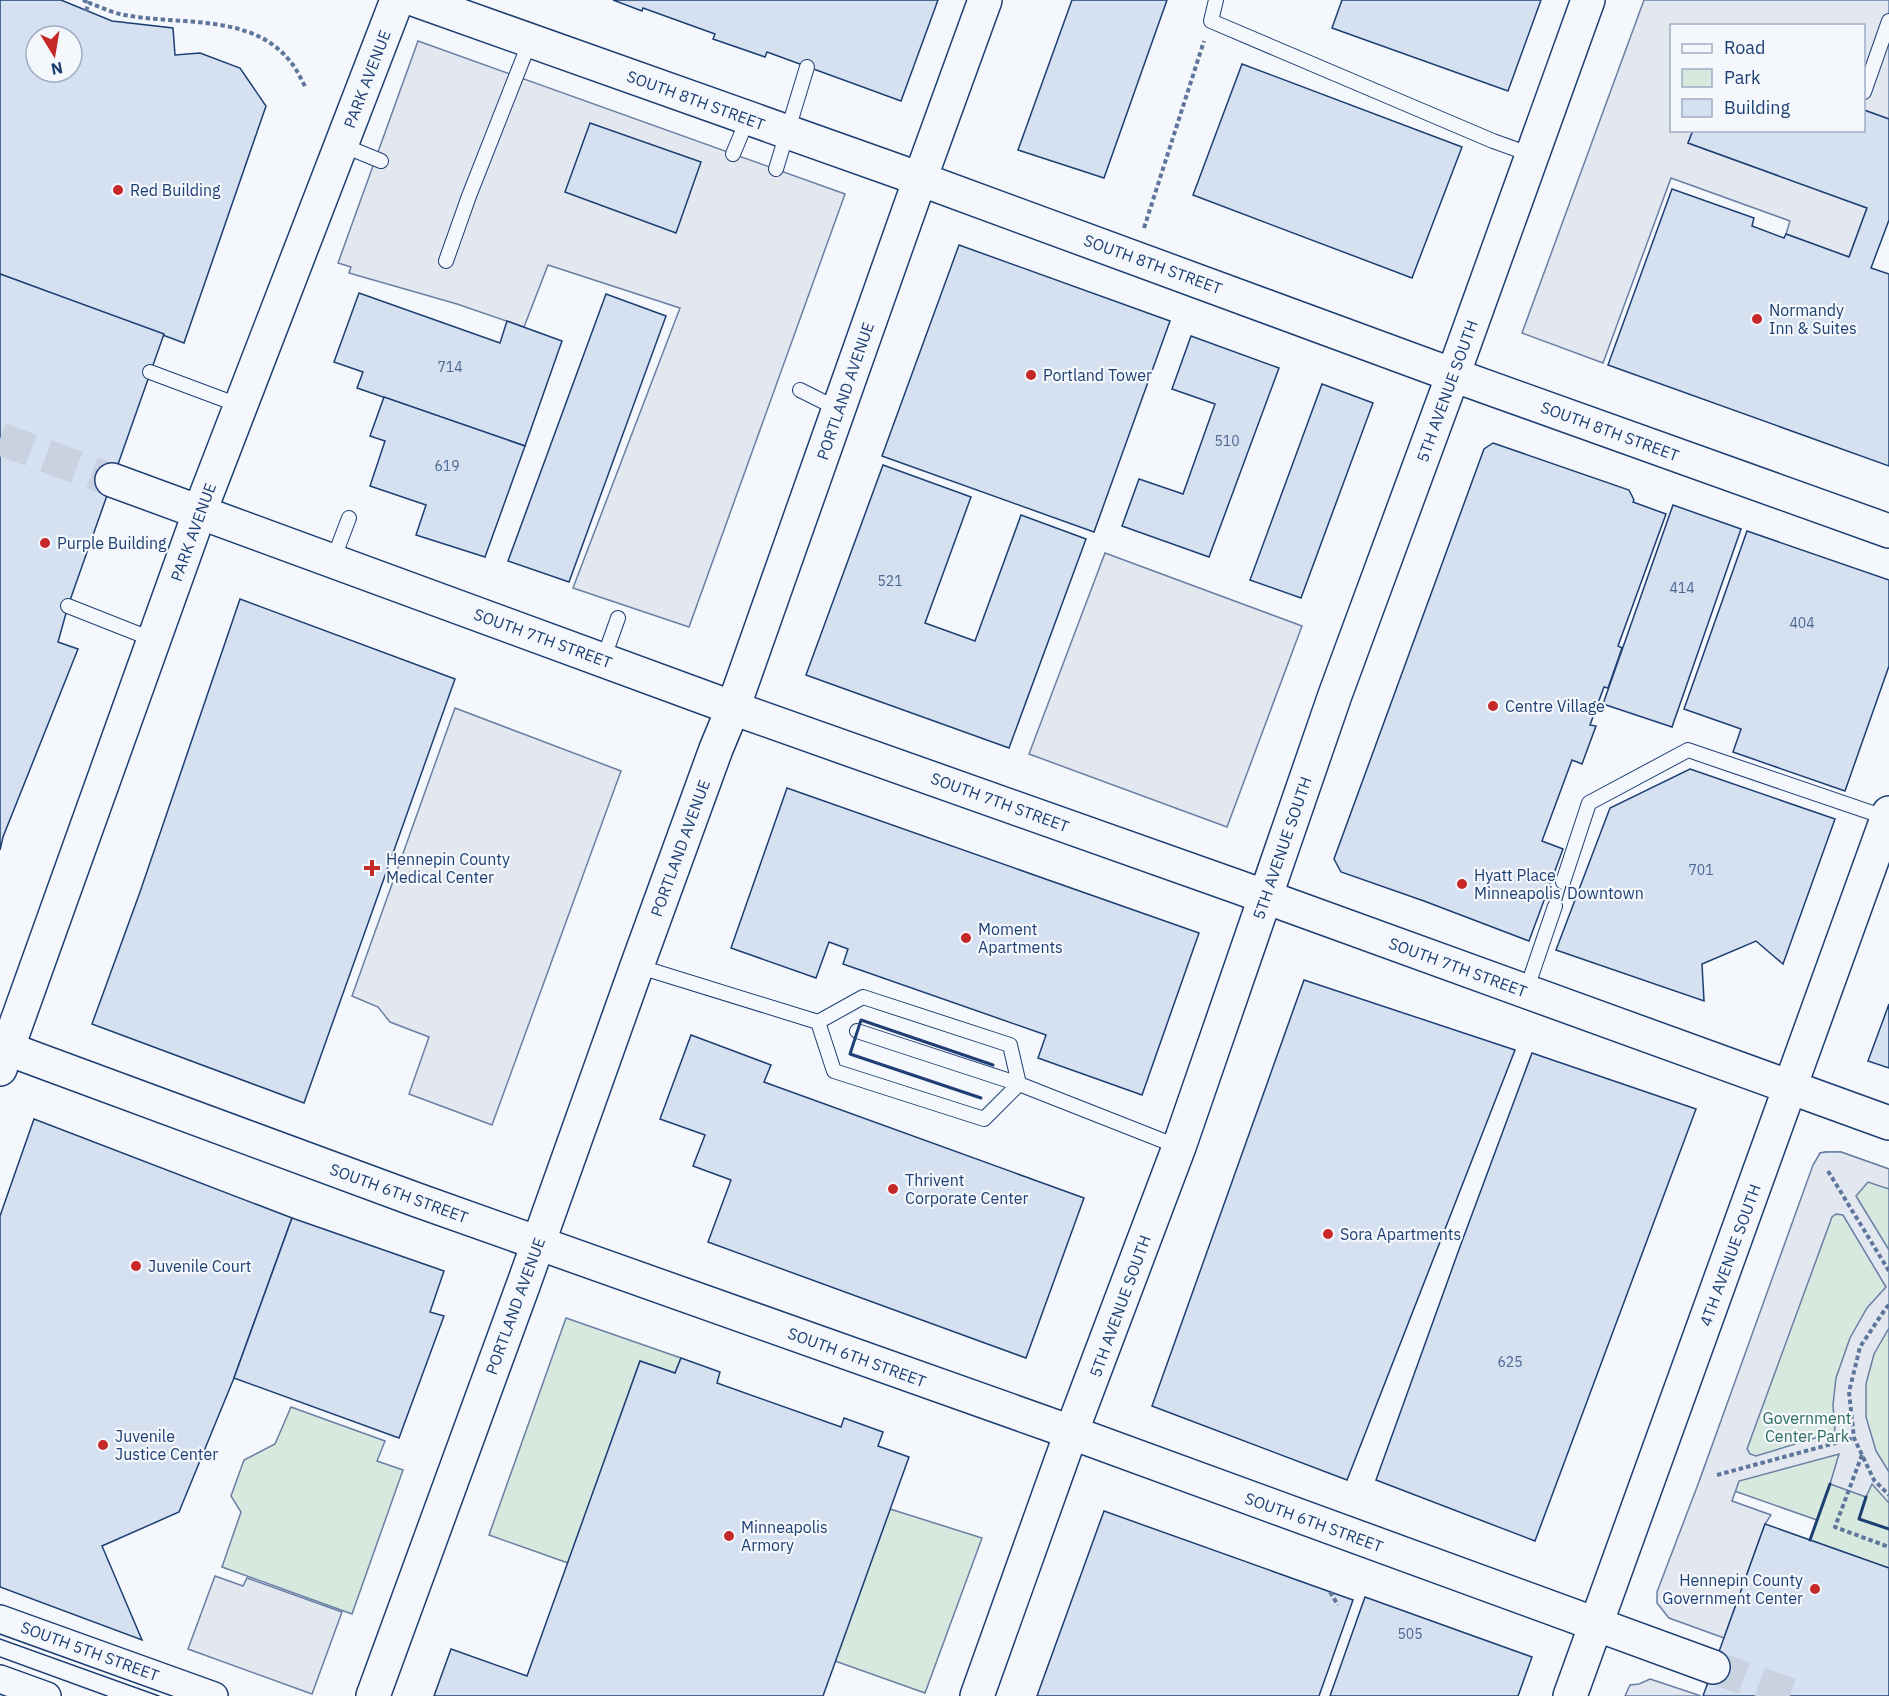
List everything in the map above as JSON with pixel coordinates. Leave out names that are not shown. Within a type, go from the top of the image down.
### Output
[{"type":"main road","name":"PARK AVENUE","points":[[2,1055],[200,511],[397,0]]},
{"type":"main road","name":"SOUTH 8TH STREET","points":[[416,0],[920,179],[1453,375],[1889,531]]},
{"type":"main road","name":"PORTLAND AVENUE","points":[[373,1696],[712,760],[733,708],[985,0]]},
{"type":"main road","name":"5TH AVENUE SOUTH","points":[[977,1696],[1071,1433],[1179,1147],[1335,695],[1588,0]]},
{"type":"main road","name":"SOUTH 7TH STREET","points":[[112,480],[733,708],[1265,897],[1889,1123]]},
{"type":"main road","name":"4TH AVENUE SOUTH","points":[[1570,1696],[1888,816]]},
{"type":"main road","name":"SOUTH 6TH STREET","points":[[2,1055],[1071,1433],[1713,1667]]},
{"type":"street","name":"SOUTH 5TH STREET","points":[[0,1619],[214,1696]]},
{"type":"street","points":[[0,1679],[47,1696]]},
{"type":"lane","points":[[1216,0],[1211,21],[1532,156]]},
{"type":"lane","points":[[1865,89],[1889,21]]},
{"type":"lane","points":[[446,261],[530,40]]},
{"type":"lane","points":[[776,169],[807,67]]},
{"type":"lane","points":[[733,154],[748,118]]},
{"type":"lane","points":[[342,145],[381,161]]},
{"type":"lane","points":[[150,372],[241,405]]},
{"type":"lane","points":[[800,390],[838,409]]},
{"type":"lane","points":[[333,560],[349,518]]},
{"type":"lane","points":[[68,606],[154,640]]},
{"type":"lane","points":[[603,660],[618,618]]},
{"type":"lane","points":[[1563,882],[1589,803],[1688,750],[1888,816]]},
{"type":"lane","points":[[1526,992],[1555,906]]},
{"type":"lane","points":[[637,966],[818,1022],[863,997],[1010,1045],[1019,1084]]},
{"type":"lane","points":[[818,1022],[834,1071],[984,1119],[1019,1084]]},
{"type":"lane","points":[[857,1031],[1019,1084],[1179,1147]]},
{"type":"path","points":[[83,0],[119,14],[238,28],[259,36],[278,49],[294,66],[306,88]]},
{"type":"path","points":[[86,11],[89,3]]},
{"type":"path","points":[[1135,258],[1211,21]]},
{"type":"path","points":[[1828,1172],[1889,1271]]},
{"type":"path","points":[[1889,1305],[1860,1347],[1850,1392],[1854,1438],[1874,1480],[1889,1495]]},
{"type":"path","points":[[1717,1475],[1854,1438]]},
{"type":"path","points":[[1862,1455],[1835,1527],[1889,1547]]},
{"type":"path","points":[[1330,1592],[1338,1605]]},
{"type":"green space","name":"Government Center Park","points":[[1841,1152],[1889,1169],[1889,1568],[1810,1540],[1817,1520],[1700,1479],[1820,1153]]},
{"type":"green space","points":[[566,1318],[681,1358],[675,1373],[640,1361],[568,1563],[489,1535]]},
{"type":"green space","points":[[291,1407],[385,1441],[377,1461],[403,1470],[352,1614],[222,1567],[241,1512],[231,1496],[244,1460],[275,1444]]},
{"type":"green space","points":[[890,1509],[982,1538],[925,1693],[835,1661]]},
{"type":"shaded area","points":[[1644,0],[1889,0],[1889,119],[1865,110],[1865,24],[1670,24],[1670,132],[1693,132],[1688,143],[1867,208],[1849,257],[1786,234],[1790,221],[1671,178],[1603,363],[1522,333]]},
{"type":"shaded area","points":[[418,41],[845,194],[689,627],[573,588],[680,308],[548,265],[524,327],[457,304],[349,273],[351,267],[338,263]]},
{"type":"shaded area","points":[[1105,553],[1302,626],[1227,827],[1029,754]]},
{"type":"shaded area","points":[[455,708],[621,771],[492,1125],[409,1094],[429,1037],[390,1022],[378,1007],[352,996]]},
{"type":"shaded area","points":[[1841,1152],[1889,1169],[1889,1189],[1868,1182],[1856,1196],[1889,1250],[1889,1328],[1874,1354],[1866,1384],[1866,1417],[1876,1451],[1889,1472],[1889,1503],[1872,1484],[1866,1497],[1830,1484],[1839,1454],[1739,1481],[1732,1501],[1771,1515],[1765,1524],[1724,1638],[1669,1618],[1657,1603],[1657,1592],[1813,1165],[1820,1153]],"holes":[[[1836,1214],[1843,1215],[1886,1287],[1867,1308],[1850,1338],[1836,1378],[1833,1405],[1835,1432],[1756,1456],[1750,1454],[1747,1449],[1832,1217]]]},
{"type":"shaded area","points":[[215,1576],[243,1586],[247,1578],[342,1612],[312,1694],[188,1649]]},
{"type":"shaded area","points":[[1650,1679],[1701,1696],[1625,1696],[1630,1685]]},
{"type":"building","name":"Red Building","points":[[0,0],[61,0],[112,21],[173,28],[175,55],[200,53],[240,68],[266,106],[184,343],[0,274]]},
{"type":"building","points":[[613,0],[938,0],[901,101],[767,52],[765,57],[713,39],[715,34],[643,8],[642,11]]},
{"type":"building","points":[[1072,0],[1167,0],[1104,178],[1018,150]]},
{"type":"building","points":[[1342,0],[1541,0],[1508,91],[1332,28]]},
{"type":"building","points":[[1242,64],[1462,147],[1412,278],[1193,195]]},
{"type":"building","name":"Normandy Inn & Suites","points":[[1865,110],[1889,119],[1889,220],[1871,268],[1889,274],[1889,466],[1608,365],[1672,189],[1754,218],[1752,226],[1784,238],[1786,234],[1849,257],[1867,208],[1688,143],[1692,132],[1865,132]]},
{"type":"building","points":[[590,123],[701,162],[676,233],[565,192]]},
{"type":"building","name":"Portland Tower","points":[[959,245],[1170,321],[1094,532],[882,456]]},
{"type":"building","name":"Purple Building","points":[[0,274],[164,334],[68,606],[58,642],[78,649],[3,837],[0,850]]},
{"type":"building","points":[[359,293],[500,343],[507,321],[562,341],[525,446],[357,388],[363,372],[334,362]]},
{"type":"building","points":[[606,294],[666,316],[569,582],[508,561]]},
{"type":"building","points":[[1191,336],[1279,368],[1209,557],[1122,526],[1139,479],[1183,494],[1215,404],[1172,389]]},
{"type":"building","points":[[1322,384],[1373,403],[1301,598],[1250,580]]},
{"type":"building","points":[[384,397],[525,446],[485,557],[416,535],[426,505],[370,486],[385,441],[370,436]]},
{"type":"building","name":"Centre Village","points":[[1493,443],[1629,490],[1633,502],[1666,514],[1618,646],[1622,648],[1608,688],[1604,687],[1590,725],[1596,726],[1582,764],[1572,760],[1542,841],[1563,849],[1529,941],[1341,872],[1334,859],[1484,449]]},
{"type":"building","points":[[883,465],[971,497],[925,623],[975,641],[1021,515],[1086,539],[1009,748],[806,675]]},
{"type":"building","points":[[1673,505],[1741,529],[1672,727],[1603,704]]},
{"type":"building","points":[[1747,531],[1889,580],[1889,666],[1845,791],[1733,752],[1741,729],[1684,709]]},
{"type":"building","points":[[240,599],[455,679],[304,1103],[92,1024],[140,892]]},
{"type":"building","points":[[1690,769],[1835,819],[1783,964],[1756,941],[1702,964],[1704,1001],[1556,950],[1610,808]]},
{"type":"building","name":"Moment Apartments","points":[[787,788],[1199,933],[1142,1095],[1038,1058],[1046,1035],[843,964],[848,949],[829,942],[816,978],[731,948]]},
{"type":"building","name":"Sora Apartments","points":[[1304,980],[1515,1050],[1347,1480],[1152,1406]]},
{"type":"building","points":[[1889,1004],[1889,1068],[1868,1061]]},
{"type":"building","name":"Thrivent Corporate Center","points":[[691,1035],[771,1065],[764,1082],[1084,1198],[1026,1358],[708,1242],[731,1180],[693,1166],[705,1135],[660,1119]]},
{"type":"building","points":[[1532,1053],[1696,1109],[1535,1541],[1376,1480]]},
{"type":"building","name":"Juvenile Justice Center","points":[[34,1119],[292,1218],[234,1378],[179,1512],[102,1546],[142,1640],[0,1587],[0,1216]]},
{"type":"building","points":[[292,1218],[444,1271],[430,1312],[444,1316],[399,1438],[234,1378]]},
{"type":"building","name":"Minneapolis Armory","points":[[681,1358],[720,1372],[717,1383],[841,1427],[844,1418],[883,1432],[878,1446],[909,1457],[823,1696],[434,1696],[451,1649],[527,1676],[640,1361],[675,1373]]},
{"type":"building","points":[[1104,1511],[1353,1600],[1319,1696],[1037,1696]]},
{"type":"building","name":"Hennepin County Government Center","points":[[1765,1524],[1889,1568],[1889,1696],[1703,1696]]},
{"type":"building","points":[[1365,1597],[1532,1657],[1518,1696],[1330,1696]]},
{"type":"tunnel","points":[[0,439],[112,480]]},
{"type":"tunnel","points":[[1713,1667],[1794,1696]]},
{"type":"tram line","points":[[0,1639],[159,1696]]},
{"type":"tram line","points":[[0,1657],[107,1696]]},
{"type":"wall","points":[[981,1098],[850,1054],[861,1020],[993,1065]]},
{"type":"wall","points":[[1810,1540],[1830,1484]]},
{"type":"wall","points":[[1866,1497],[1859,1519],[1889,1529]]},
{"type":"place","name":"Red Building","points":[[118,190]]},
{"type":"place","name":"Normandy Inn & Suites","points":[[1757,319]]},
{"type":"place","name":"Portland Tower","points":[[1031,375]]},
{"type":"place","name":"Purple Building","points":[[45,543]]},
{"type":"place","name":"Centre Village","points":[[1493,706]]},
{"type":"place","name":"Hennepin County Medical Center","points":[[372,868]]},
{"type":"place","name":"Hyatt Place Minneapolis/Downtown","points":[[1462,884]]},
{"type":"place","name":"Moment Apartments","points":[[966,938]]},
{"type":"place","name":"Thrivent Corporate Center","points":[[893,1189]]},
{"type":"place","name":"Sora Apartments","points":[[1328,1234]]},
{"type":"place","name":"Juvenile Court","points":[[136,1266]]},
{"type":"place","name":"Juvenile Justice Center","points":[[103,1445]]},
{"type":"place","name":"Minneapolis Armory","points":[[729,1536]]},
{"type":"place","name":"Hennepin County Government Center","points":[[1815,1589]]}]
